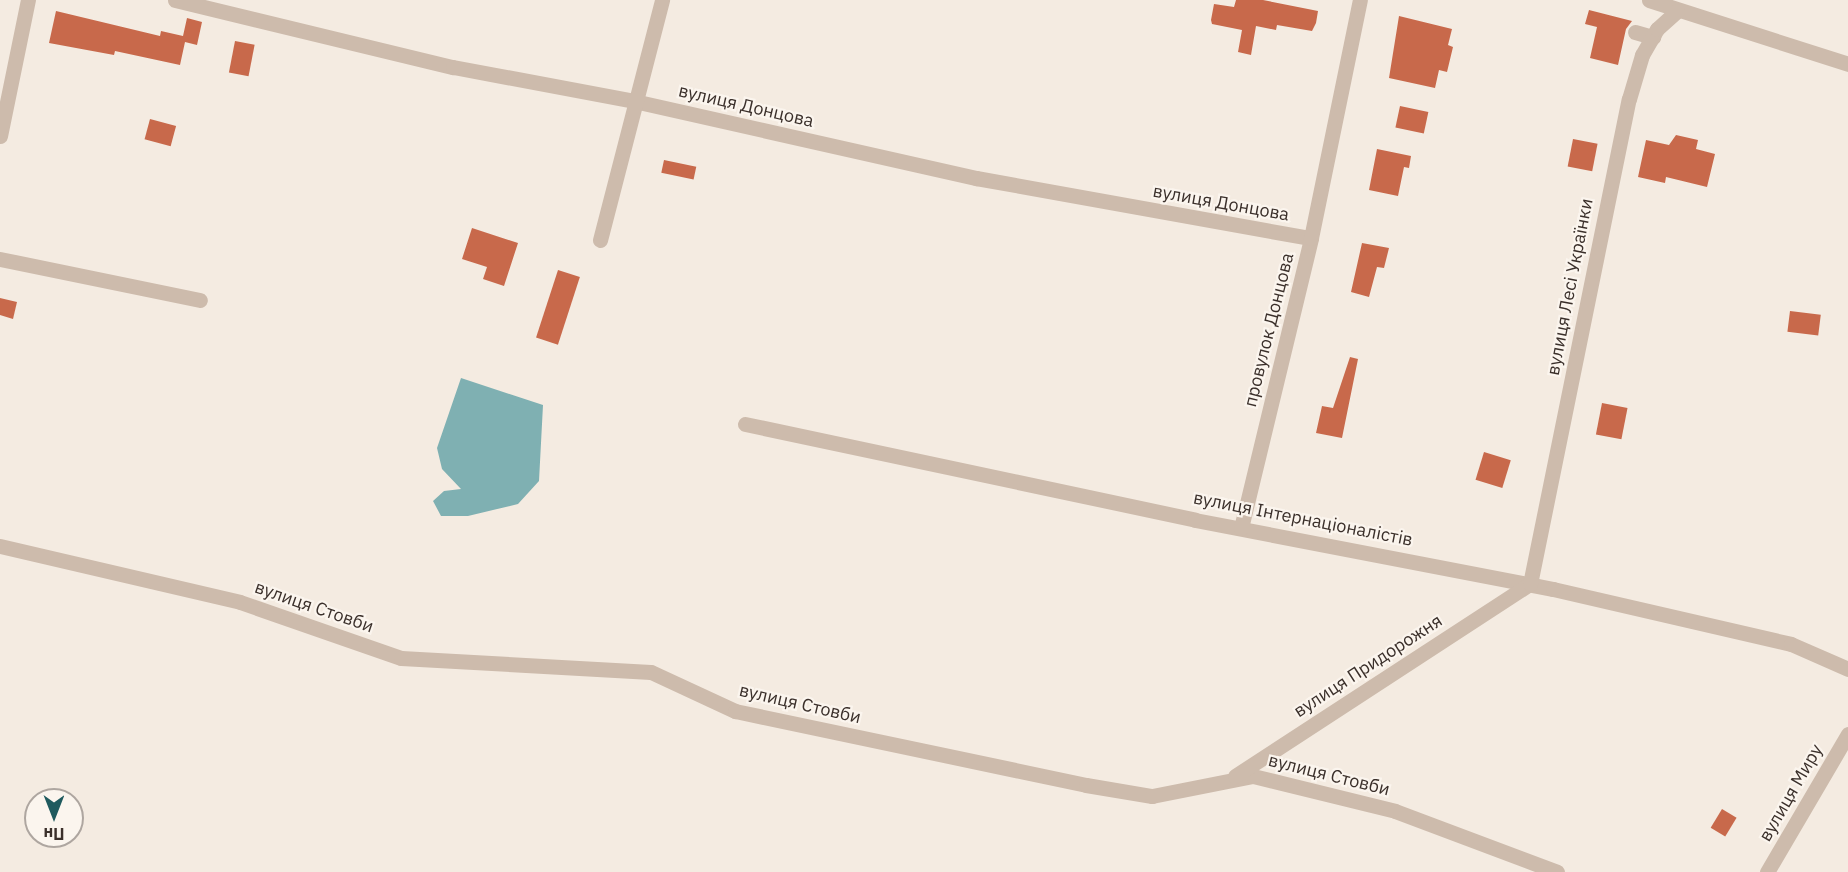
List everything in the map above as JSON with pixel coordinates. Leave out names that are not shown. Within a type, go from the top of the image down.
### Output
[{"type":"street","points":[[0,136],[28,0]]},
{"type":"street","name":"вулиця Донцова","points":[[175,0],[453,67],[634,101],[976,178],[1311,238]]},
{"type":"street","points":[[600,240],[634,101],[662,0]]},
{"type":"street","name":"провулок Донцова","points":[[1241,528],[1311,238],[1360,0]]},
{"type":"street","points":[[1649,0],[1848,64]]},
{"type":"street","name":"вулиця Лесі Українки","points":[[1530,585],[1621,111],[1642,54],[1675,7]]},
{"type":"street","points":[[1635,32],[1653,37]]},
{"type":"street","points":[[0,259],[200,300]]},
{"type":"street","name":"вулиця Інтернаціоналістів","points":[[745,424],[1241,528],[1530,585],[1791,644],[1848,669]]},
{"type":"street","name":"вулиця Стовби","points":[[0,546],[240,602],[400,658],[651,672],[735,711],[1152,796],[1252,776],[1395,811],[1557,872]]},
{"type":"street","name":"вулиця Придорожня","points":[[1228,781],[1530,585]]},
{"type":"street","name":"вулиця Миру","points":[[1767,872],[1848,734]]},
{"type":"water","points":[[461,378],[543,405],[539,481],[518,504],[468,516],[441,516],[433,501],[444,491],[461,489],[442,469],[437,448]]},
{"type":"building","points":[[1236,0],[1263,0],[1318,11],[1316,23],[1312,31],[1277,25],[1276,30],[1256,26],[1251,55],[1238,52],[1242,30],[1212,24],[1211,20],[1214,4],[1234,7]]},
{"type":"building","points":[[1589,10],[1632,21],[1626,29],[1618,65],[1590,58],[1597,27],[1585,24]]},
{"type":"building","points":[[56,11],[160,36],[161,31],[183,36],[187,18],[202,22],[197,45],[185,42],[180,65],[115,51],[114,55],[49,43]]},
{"type":"building","points":[[1399,16],[1452,29],[1448,45],[1453,47],[1447,72],[1439,70],[1435,88],[1389,78]]},
{"type":"building","points":[[235,41],[255,45],[249,76],[229,72]]},
{"type":"building","points":[[1400,106],[1428,112],[1424,134],[1395,128]]},
{"type":"building","points":[[150,119],[176,126],[171,146],[145,139]]},
{"type":"building","points":[[1676,135],[1698,140],[1696,149],[1715,154],[1707,187],[1666,177],[1665,183],[1638,177],[1646,140],[1669,145]]},
{"type":"building","points":[[1573,139],[1598,144],[1592,171],[1568,166]]},
{"type":"building","points":[[1377,149],[1411,156],[1409,168],[1404,167],[1398,196],[1369,190]]},
{"type":"building","points":[[664,160],[696,167],[694,180],[661,173]]},
{"type":"building","points":[[472,228],[518,243],[504,286],[483,279],[487,267],[462,259]]},
{"type":"building","points":[[1362,243],[1389,248],[1384,268],[1377,267],[1369,297],[1351,292]]},
{"type":"building","points":[[558,270],[580,277],[558,345],[536,338]]},
{"type":"building","points":[[0,298],[17,302],[13,319],[0,315]]},
{"type":"building","points":[[1790,311],[1821,315],[1818,336],[1787,332]]},
{"type":"building","points":[[1350,357],[1358,359],[1342,438],[1316,433],[1322,406],[1333,408]]},
{"type":"building","points":[[1602,403],[1628,408],[1621,439],[1596,434]]},
{"type":"building","points":[[1484,452],[1511,460],[1502,488],[1476,480]]},
{"type":"building","points":[[1722,809],[1737,818],[1725,837],[1711,828]]}]
